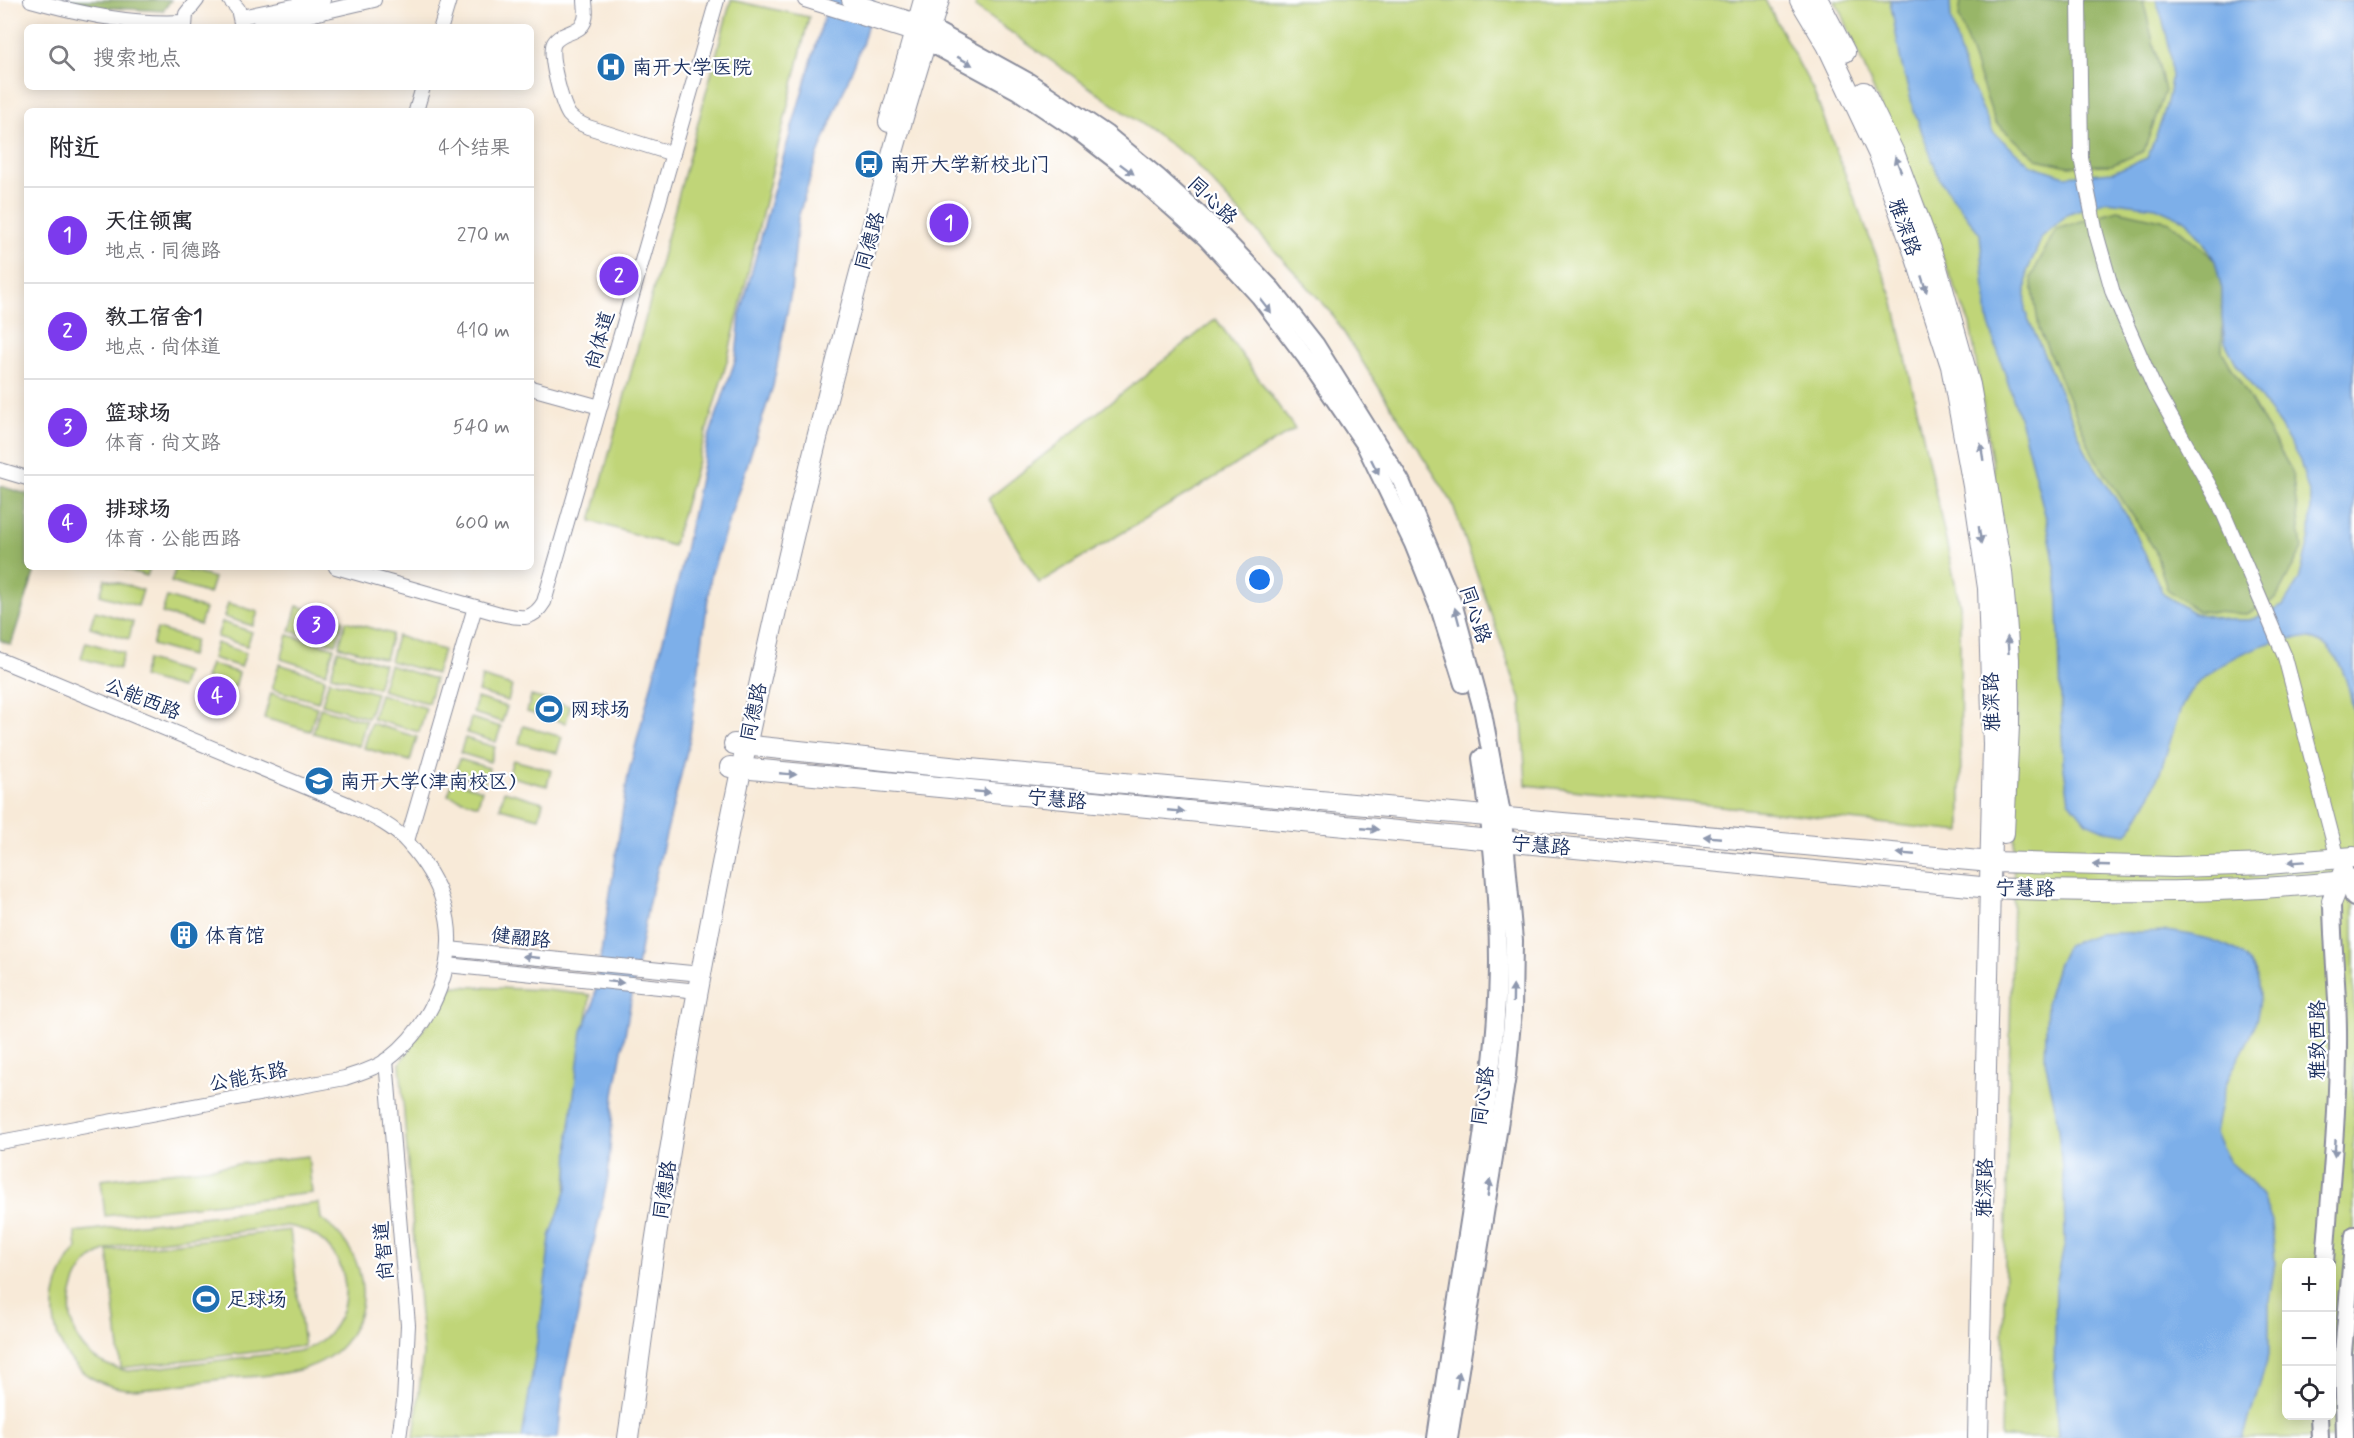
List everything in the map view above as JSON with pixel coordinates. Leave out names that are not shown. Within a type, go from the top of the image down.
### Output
[{"type":"main road","name":"同德路","points":[[616,1438],[657,1152],[735,768],[922,31],[924,0]]},
{"type":"main road","name":"同德路","points":[[922,31],[939,0]]},
{"type":"main road","name":"雅深路","points":[[1800,0],[1827,45],[1879,155],[1951,366],[1973,486],[1988,588],[1997,862]]},
{"type":"main road","name":"雅深路","points":[[1818,0],[1895,155],[1937,268],[1970,385],[2002,572],[2007,628],[2008,725],[1997,862],[1978,1438]]},
{"type":"main road","name":"宁慧路","points":[[740,745],[959,768],[1496,818],[1997,862],[2175,867],[2345,877]]},
{"type":"main road","name":"宁慧路","points":[[735,768],[1996,888],[2182,891],[2272,888],[2345,877]]},
{"type":"main road","name":"雅深路","points":[[1988,1438],[1996,888]]},
{"type":"main road","name":"同德路","points":[[628,1438],[693,982]]},
{"type":"street","points":[[31,0],[84,14],[159,24]]},
{"type":"street","points":[[185,24],[190,7],[197,0]]},
{"type":"street","points":[[230,0],[238,9],[242,22],[329,4],[374,0]]},
{"type":"street","points":[[442,24],[449,0]]},
{"type":"street","points":[[585,0],[585,20],[581,27],[558,38],[553,45],[553,62],[567,111],[577,122],[588,127],[673,154]]},
{"type":"street","name":"尚体道","points":[[475,607],[509,616],[530,617],[538,612],[543,602],[717,0]]},
{"type":"street","points":[[805,0],[876,15],[922,31]]},
{"type":"street","points":[[849,0],[876,15]]},
{"type":"street","points":[[2079,0],[2081,158],[2096,233],[2113,293],[2154,387],[2219,503],[2285,657],[2345,877]]},
{"type":"street","points":[[267,24],[329,4]]},
{"type":"street","name":"同心路","points":[[922,31],[1029,82],[1106,135],[1212,226],[1264,281],[1316,345],[1401,481],[1454,606],[1483,712],[1514,941],[1513,1011],[1508,1065],[1449,1438]]},
{"type":"street","points":[[417,108],[422,90]]},
{"type":"street","points":[[534,389],[600,407]]},
{"type":"street","points":[[0,470],[24,477]]},
{"type":"street","points":[[346,570],[475,607],[407,841]]},
{"type":"street","name":"公能西路","points":[[0,660],[347,804],[378,820],[407,841],[432,877],[444,902],[449,949],[447,965]]},
{"type":"street","name":"同心路","points":[[1436,1438],[1488,1096],[1495,1031],[1499,841]]},
{"type":"street","name":"雅致西路","points":[[2325,1258],[2335,1152],[2338,988],[2345,877]]},
{"type":"street","name":"健翮路","points":[[449,949],[647,969],[693,982]]},
{"type":"street","name":"健翮路","points":[[447,965],[644,985],[693,982]]},
{"type":"street","name":"公能东路","points":[[0,1142],[345,1078],[366,1071],[386,1060],[420,1027],[443,981],[447,965]]},
{"type":"street","name":"尚智道","points":[[386,1060],[408,1325],[399,1438]]},
{"type":"street","points":[[2345,1438],[2343,1352],[2354,1235]]},
{"type":"street","points":[[2319,1420],[2320,1438]]},
{"type":"green space","points":[[68,0],[171,0],[163,11],[96,7]]},
{"type":"green space","points":[[731,0],[809,17],[727,361],[673,546],[591,521]]},
{"type":"green space","points":[[977,0],[1765,0],[1813,90],[1893,299],[1960,605],[1961,832],[1526,785],[1521,700],[1452,502],[1330,311],[1191,159],[975,7]]},
{"type":"green space","points":[[1834,0],[2354,0],[2354,1438],[2001,1438],[2019,628],[1970,324],[1841,11]]},
{"type":"green space","points":[[1961,0],[2143,0],[2165,91],[2144,151],[2112,165],[2068,166],[2037,159],[1995,122],[1959,18]]},
{"type":"green space","points":[[2117,210],[2170,222],[2224,267],[2222,351],[2292,471],[2302,549],[2276,599],[2246,614],[2198,611],[2167,589],[2155,550],[2093,455],[2039,329],[2031,277],[2056,229]]},
{"type":"green space","points":[[1216,319],[1295,429],[1039,583],[988,499]]},
{"type":"green space","points":[[0,486],[24,493],[24,570],[35,570],[11,645],[0,640]]},
{"type":"green space","points":[[127,570],[149,570],[147,576]]},
{"type":"green space","points":[[175,570],[186,570],[214,578],[209,594],[171,582]]},
{"type":"green space","points":[[105,579],[143,590],[138,606],[100,595]]},
{"type":"green space","points":[[167,597],[205,609],[200,625],[162,613]]},
{"type":"green space","points":[[228,603],[258,612],[253,626],[224,617]]},
{"type":"green space","points":[[297,606],[343,620],[336,644],[290,631]]},
{"type":"green space","points":[[95,611],[133,622],[129,639],[90,627]]},
{"type":"green space","points":[[346,621],[392,634],[385,659],[339,646]]},
{"type":"green space","points":[[222,622],[252,632],[247,646],[217,637]]},
{"type":"green space","points":[[157,629],[195,640],[191,656],[152,645]]},
{"type":"green space","points":[[288,635],[334,648],[326,673],[281,659]]},
{"type":"green space","points":[[397,636],[443,650],[436,674],[390,661]]},
{"type":"green space","points":[[86,642],[124,653],[119,669],[81,658]]},
{"type":"green space","points":[[216,643],[246,653],[241,667],[212,658]]},
{"type":"green space","points":[[338,650],[384,664],[377,688],[331,675]]},
{"type":"green space","points":[[147,660],[186,672],[181,688],[142,677]]},
{"type":"green space","points":[[210,664],[239,673],[235,687],[205,678]]},
{"type":"green space","points":[[279,664],[325,678],[318,702],[272,689]]},
{"type":"green space","points":[[389,665],[435,679],[428,703],[381,690]]},
{"type":"green space","points":[[482,677],[512,686],[508,701],[478,692]]},
{"type":"green space","points":[[329,680],[376,693],[368,718],[322,704]]},
{"type":"green space","points":[[204,684],[234,693],[230,708],[200,698]]},
{"type":"green space","points":[[271,693],[317,707],[310,731],[264,718]]},
{"type":"green space","points":[[380,694],[426,708],[419,732],[372,719]]},
{"type":"green space","name":"网球场","points":[[531,696],[570,706],[566,723],[527,712]]},
{"type":"green space","points":[[477,698],[507,707],[502,722],[473,713]]},
{"type":"green space","points":[[320,708],[366,721],[359,746],[313,733]]},
{"type":"green space","points":[[471,718],[501,727],[496,742],[467,733]]},
{"type":"green space","points":[[371,723],[417,737],[410,761],[364,748]]},
{"type":"green space","name":"网球场","points":[[523,726],[562,737],[557,753],[519,743]]},
{"type":"green space","points":[[465,738],[495,747],[490,762],[460,753]]},
{"type":"green space","points":[[459,759],[489,768],[484,783],[455,773]]},
{"type":"green space","name":"网球场","points":[[513,760],[551,770],[547,786],[508,776]]},
{"type":"green space","points":[[453,781],[482,790],[478,805],[448,795]]},
{"type":"green space","points":[[504,791],[543,802],[539,818],[500,808]]},
{"type":"green space","points":[[453,986],[545,990],[590,995],[535,1438],[414,1438],[423,1354],[400,1063]]},
{"type":"green space","points":[[308,1156],[312,1193],[105,1216],[101,1180]]},
{"type":"green space","points":[[319,1203],[321,1219],[345,1242],[359,1269],[362,1296],[360,1312],[341,1346],[328,1358],[295,1371],[151,1388],[127,1389],[102,1383],[82,1371],[67,1355],[58,1336],[54,1314],[56,1292],[63,1269],[77,1248],[75,1232]],"holes":[[[287,1226],[310,1233],[328,1247],[339,1264],[345,1284],[344,1305],[336,1324],[321,1340],[299,1351],[128,1371],[98,1360],[81,1344],[75,1333],[70,1308],[75,1282],[89,1261],[105,1251],[123,1245]]]},
{"type":"green space","name":"足球场","points":[[290,1230],[304,1346],[121,1368],[108,1251]]},
{"type":"water","points":[[829,0],[874,0],[862,45],[815,162],[798,218],[791,292],[773,386],[711,575],[689,743],[648,906],[614,1095],[608,1178],[564,1378],[558,1438],[522,1438],[542,1311],[550,1237],[568,1185],[569,1134],[582,1031],[593,1006],[628,775],[681,570],[708,440],[736,358],[740,316]]},
{"type":"water","points":[[1890,0],[1950,0],[1951,20],[1965,71],[1993,132],[2031,165],[2065,176],[2113,172],[2147,158],[2168,97],[2171,80],[2169,44],[2156,0],[2354,0],[2354,716],[2349,690],[2340,664],[2329,649],[2315,640],[2298,638],[2279,640],[2238,656],[2203,678],[2188,695],[2151,793],[2127,834],[2107,831],[2086,822],[2069,801],[2063,762],[2057,578],[2047,522],[2022,426],[1988,321],[1980,234],[1940,180],[1914,111],[1901,62]],"holes":[[[2107,201],[2156,207],[2187,221],[2215,261],[2222,289],[2225,342],[2236,363],[2280,426],[2300,461],[2311,501],[2310,537],[2299,580],[2283,606],[2250,620],[2227,620],[2194,613],[2163,594],[2129,519],[2088,456],[2025,311],[2027,272],[2042,237],[2069,213]]]},
{"type":"water","points":[[2165,931],[2187,934],[2226,945],[2241,954],[2252,966],[2259,982],[2260,1002],[2254,1027],[2226,1085],[2215,1134],[2230,1162],[2247,1177],[2262,1196],[2272,1221],[2275,1263],[2269,1301],[2269,1355],[2243,1438],[2058,1438],[2054,1374],[2056,1285],[2065,1242],[2064,1187],[2056,1112],[2045,1060],[2047,1000],[2057,966],[2067,945],[2097,934]]},
{"type":"place","name":"南开大学医院","points":[[611,67]]},
{"type":"place","name":"南开大学新校北门","points":[[869,164]]},
{"type":"place","name":"天住领寓","points":[[949,223]]},
{"type":"place","name":"教工宿舍1","points":[[619,276]]},
{"type":"place","name":"篮球场","points":[[316,625]]},
{"type":"place","name":"排球场","points":[[217,696]]},
{"type":"place","name":"网球场","points":[[549,709]]},
{"type":"place","name":"南开大学(津南校区)","points":[[319,781]]},
{"type":"place","name":"体育馆","points":[[184,935]]},
{"type":"place","name":"足球场","points":[[206,1299]]}]
